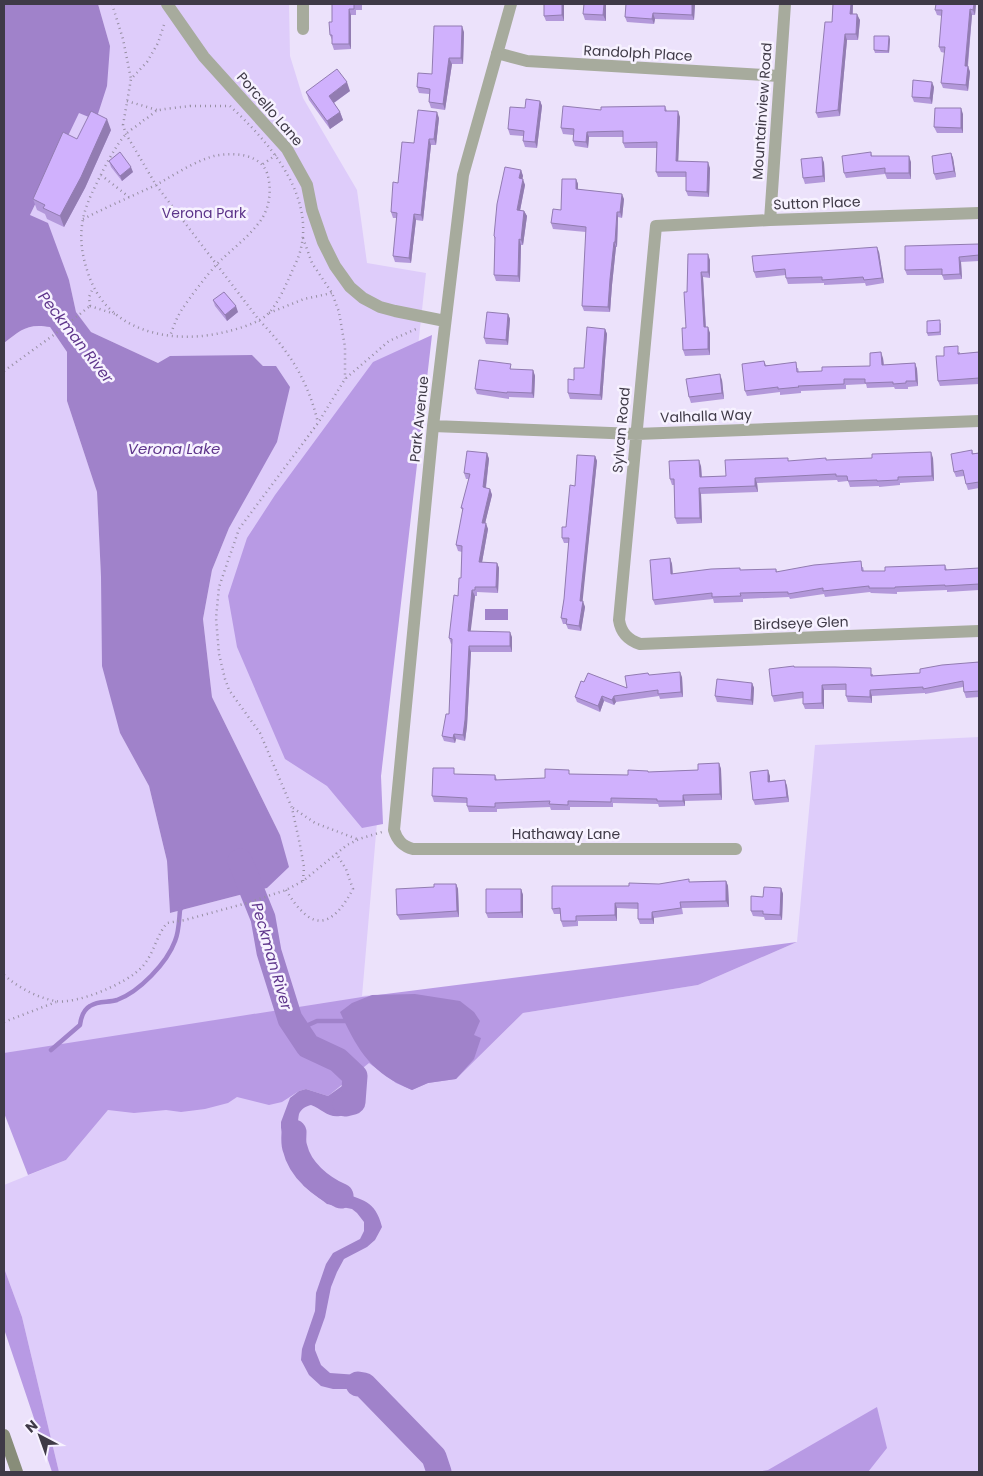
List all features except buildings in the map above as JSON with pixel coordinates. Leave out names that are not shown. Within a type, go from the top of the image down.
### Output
[{"type":"main road","points":[[4,1435],[17,1472]]},
{"type":"street","name":"Porcello Lane","points":[[167,4],[204,57],[287,149],[307,185],[312,210],[323,242],[335,266],[350,287],[380,307],[395,312],[445,320]]},
{"type":"street","points":[[303,4],[303,29]]},
{"type":"street","name":"Park Avenue","points":[[396,836],[433,426],[463,175],[511,4]]},
{"type":"street","name":"Mountainview Road","points":[[770,220],[785,4]]},
{"type":"street","name":"Randolph Place","points":[[497,53],[527,61],[779,76]]},
{"type":"street","name":"Sutton Place","points":[[656,226],[979,213]]},
{"type":"street","name":"Sylvan Road","points":[[626,636],[618,620],[656,226]]},
{"type":"street","name":"Valhalla Way","points":[[433,426],[636,434],[979,421]]},
{"type":"street","name":"Birdseye Glen","points":[[626,636],[640,644],[979,631]]},
{"type":"street","name":"Hathaway Lane","points":[[396,836],[408,848],[413,849],[736,849]]},
{"type":"path","points":[[112,4],[123,39],[131,79],[123,124],[126,134],[156,185],[259,320],[277,339],[301,375],[313,400],[318,423]]},
{"type":"path","points":[[131,79],[147,62],[158,43],[164,25]]},
{"type":"path","points":[[127,101],[158,110],[190,106],[230,106],[244,118],[276,155],[291,181],[299,202],[302,236],[300,251],[294,267],[281,294],[267,314]]},
{"type":"path","points":[[115,314],[93,288],[82,250],[80,235],[83,219],[89,199],[101,175],[126,134],[158,110]]},
{"type":"path","points":[[83,219],[156,185],[204,159],[234,154],[263,164],[267,173],[270,194],[265,212],[244,239],[217,264],[180,312],[170,336]]},
{"type":"path","points":[[263,164],[276,155]]},
{"type":"path","points":[[101,175],[129,197]]},
{"type":"path","points":[[302,236],[312,263],[332,293],[344,331],[346,347],[345,379]]},
{"type":"path","points":[[90,306],[89,297],[93,288]]},
{"type":"path","points":[[90,306],[115,314],[140,329],[170,336],[196,337],[221,334],[234,330],[304,299],[332,293]]},
{"type":"path","points":[[4,370],[55,334],[90,306]]},
{"type":"path","points":[[304,881],[300,845],[292,808],[260,733],[229,690],[219,654],[216,618],[218,587],[239,529],[318,423],[345,379],[389,341],[420,328]]},
{"type":"path","points":[[292,808],[315,823],[359,839]]},
{"type":"path","points":[[4,1022],[57,1002],[95,994],[126,981],[142,968],[154,950],[165,925],[270,897],[304,881],[336,853],[359,839],[396,836]]},
{"type":"path","points":[[286,890],[296,906],[310,919],[325,920],[335,915],[342,908],[353,889],[346,869],[336,853]]},
{"type":"path","points":[[4,975],[27,992],[57,1002]]},
{"type":"path","points":[[4,1018],[9,1020]]},
{"type":"green space","name":"Verona Park","points":[[98,4],[289,4],[290,56],[303,98],[357,190],[367,263],[426,273],[401,504],[381,776],[362,996],[371,995],[412,1090],[428,1083],[456,1079],[523,1013],[698,985],[797,942],[815,745],[979,737],[979,1472],[59,1472],[22,1317],[4,1268],[4,1185],[66,1160],[108,1110],[4,1053],[4,343],[15,334],[30,327],[50,327],[67,352],[67,401],[97,492],[101,577],[120,733],[149,786],[167,861],[170,913],[267,888],[280,835],[212,697],[203,619],[212,570],[229,528],[263,366],[252,355],[158,363],[91,332],[76,312],[69,280],[30,215],[110,46]]},
{"type":"shaded area","points":[[432,335],[381,776],[383,824],[362,828],[327,786],[285,759],[237,647],[228,596],[247,538],[275,495],[373,362]]},
{"type":"shaded area","points":[[797,942],[698,985],[523,1013],[456,1079],[428,1083],[412,1090],[396,1083],[369,1063],[328,1096],[306,1089],[299,1091],[282,1102],[269,1105],[237,1097],[228,1103],[205,1109],[181,1112],[166,1110],[134,1113],[108,1110],[66,1160],[28,1175],[4,1113],[4,1053],[362,997]]},
{"type":"shaded area","points":[[4,1268],[22,1317],[59,1472],[52,1472],[4,1329]]},
{"type":"shaded area","points":[[877,1407],[887,1448],[868,1472],[757,1472],[768,1470]]},
{"type":"water","name":"Verona Lake","points":[[4,4],[98,4],[110,46],[107,86],[96,120],[79,113],[30,215],[48,223],[69,280],[76,312],[91,332],[158,363],[170,356],[252,355],[263,366],[276,366],[290,387],[277,442],[229,528],[212,570],[203,619],[212,697],[280,835],[289,867],[267,888],[170,913],[167,861],[149,786],[120,733],[102,666],[101,577],[97,492],[67,401],[67,352],[50,327],[30,327],[15,334],[4,343]]},
{"type":"water","points":[[485,609],[508,609],[508,620],[485,620]]},
{"type":"water","points":[[415,994],[460,1001],[474,1012],[480,1021],[474,1035],[481,1038],[474,1059],[456,1079],[428,1083],[412,1090],[386,1076],[367,1059],[353,1038],[340,1012],[352,1003],[372,995]]},
{"type":"water","points":[[359,1074],[365,1087],[365,1094],[361,1101],[347,1113],[340,1116],[332,1116],[311,1105],[304,1108],[299,1114],[299,1144],[306,1173],[338,1190],[367,1202],[376,1211],[382,1227],[375,1240],[367,1247],[344,1259],[331,1287],[325,1317],[315,1350],[321,1365],[330,1373],[358,1375],[368,1378],[385,1408],[401,1418],[420,1438],[431,1451],[443,1472],[434,1472],[410,1438],[389,1418],[372,1408],[358,1389],[333,1389],[321,1386],[309,1375],[301,1360],[302,1349],[315,1311],[316,1293],[326,1264],[333,1253],[360,1239],[364,1231],[364,1222],[352,1209],[327,1204],[304,1186],[293,1169],[284,1140],[281,1122],[290,1098],[299,1091],[306,1089],[328,1096]]},
{"type":"waterway","name":"Peckman River","points":[[240,861],[263,918],[269,952],[290,1019],[308,1046],[338,1060],[355,1076],[353,1102],[345,1104]]},
{"type":"waterway","points":[[51,1050],[80,1025],[83,1014],[93,1004],[117,1000],[143,984],[151,976],[171,950],[178,930],[182,907]]},
{"type":"waterway","points":[[297,1030],[317,1021],[345,1021]]},
{"type":"waterway","name":"Peckman River","points":[[294,1132],[294,1144],[301,1164],[319,1183],[341,1196]]},
{"type":"waterway","name":"Peckman River","points":[[358,1384],[364,1385],[434,1457],[439,1472]]}]
